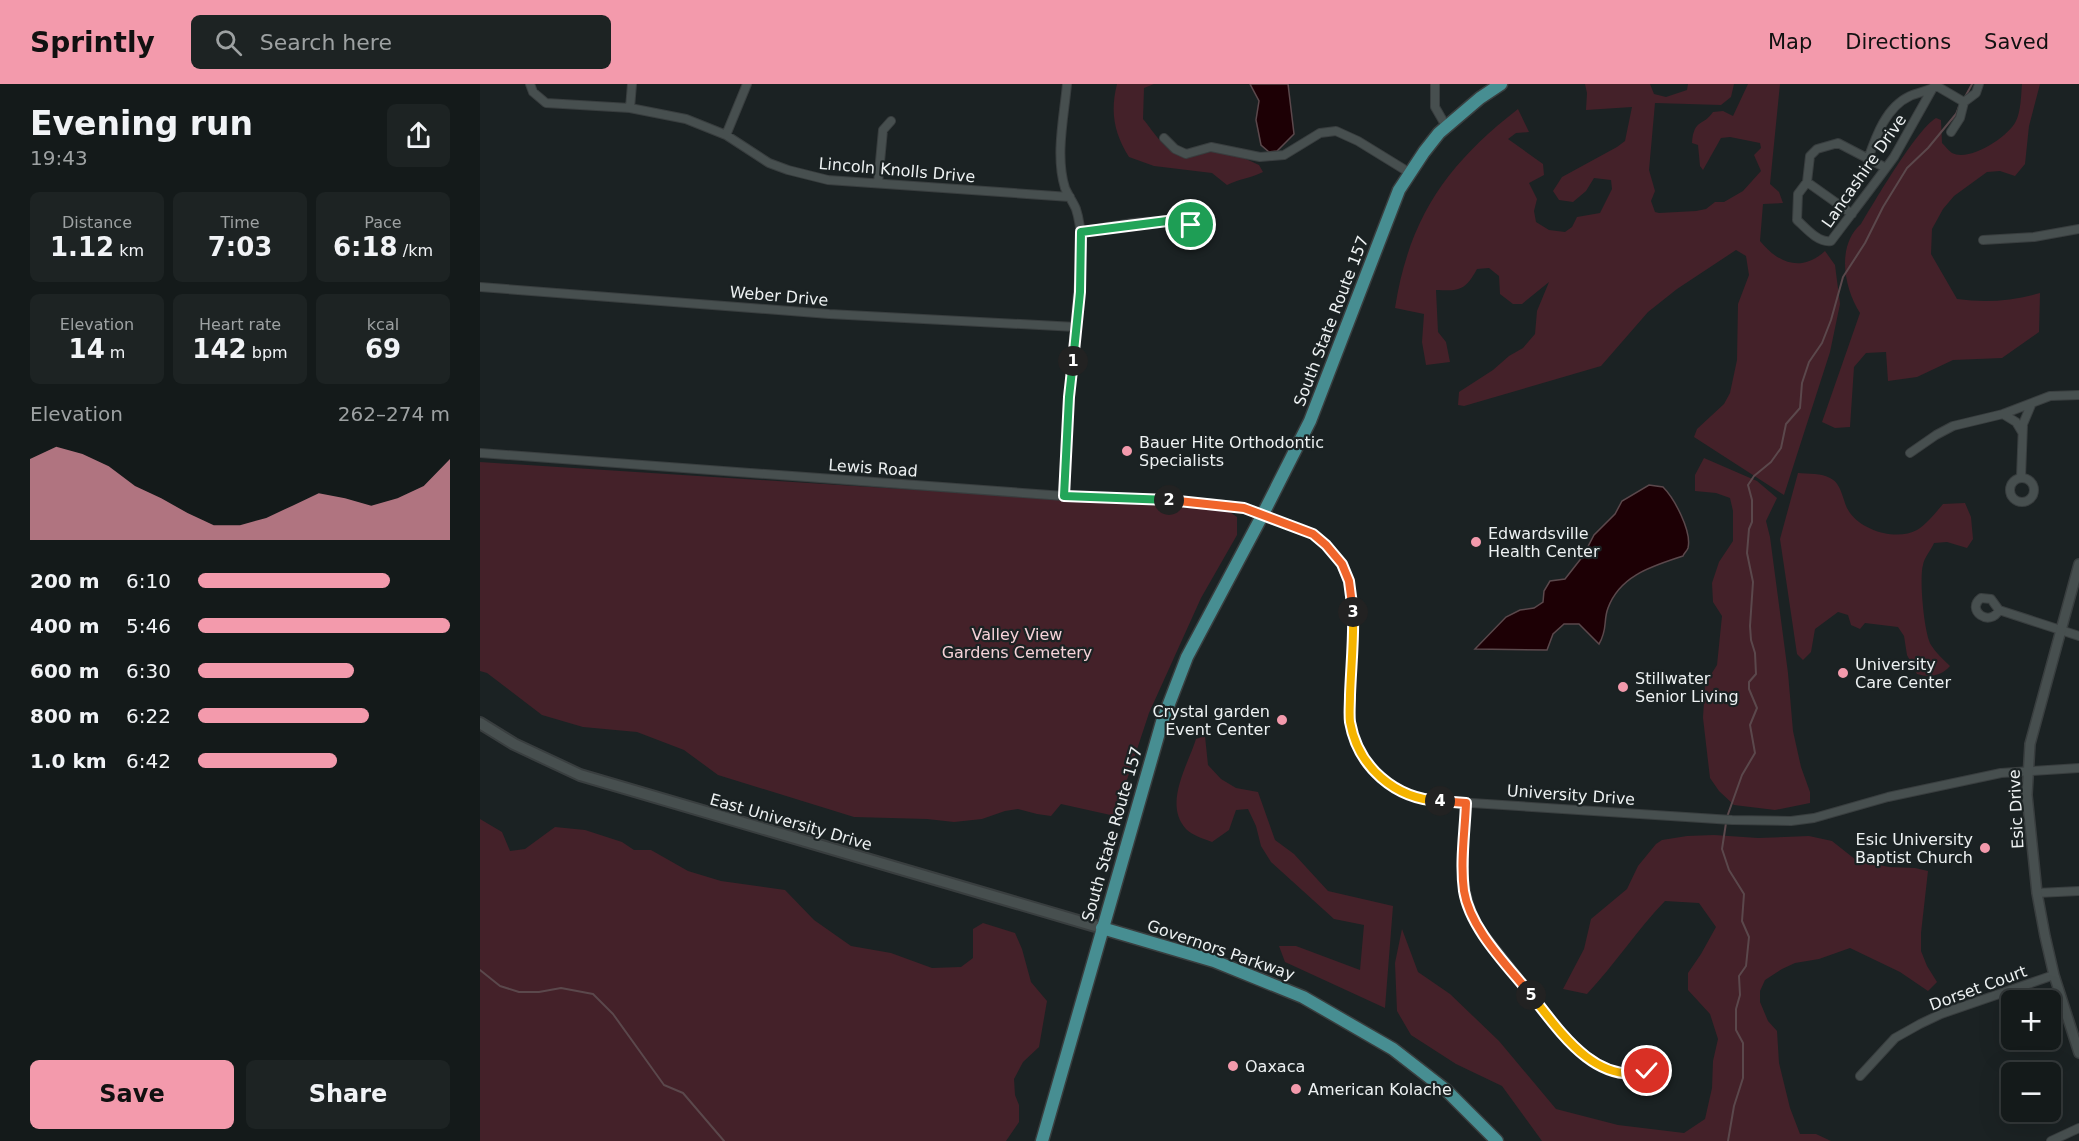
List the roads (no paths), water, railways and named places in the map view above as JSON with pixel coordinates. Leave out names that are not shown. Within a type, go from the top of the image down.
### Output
[{"type":"main road","name":"South State Route 157","points":[[1042,1141],[1169,700],[1187,657],[1310,422],[1399,190],[1424,152],[1446,126],[1501,84]]},
{"type":"main road","name":"East University Drive","points":[[480,723],[514,744],[580,775],[1102,928]]},
{"type":"main road","name":"Governors Parkway","points":[[1102,928],[1211,960],[1303,997],[1393,1049],[1447,1091],[1497,1141]]},
{"type":"street","name":"Lincoln Knolls Drive","points":[[530,84],[533,92],[546,103],[630,108],[686,119],[726,135],[752,153],[788,170],[828,180],[1070,197]]},
{"type":"street","points":[[630,108],[632,84]]},
{"type":"street","points":[[726,135],[747,84]]},
{"type":"street","points":[[1064,496],[1069,397],[1082,246],[1076,211],[1065,188],[1062,166],[1067,84]]},
{"type":"street","points":[[1435,84],[1435,107],[1446,126]]},
{"type":"street","points":[[1951,132],[1960,118],[1964,102],[1976,93],[1979,84]]},
{"type":"street","points":[[1868,159],[1882,124],[1908,97],[1935,86],[1964,102]]},
{"type":"street","name":"Lancashire Drive","points":[[1807,182],[1798,194],[1797,220],[1820,239],[1831,242],[1886,168],[1935,86]]},
{"type":"street","points":[[878,183],[883,130],[891,121]]},
{"type":"street","points":[[1164,138],[1175,149],[1186,154],[1211,147],[1260,158],[1284,155],[1320,133],[1336,131],[1358,141],[1410,173]]},
{"type":"street","points":[[1852,214],[1807,182],[1810,156],[1817,150],[1838,143],[1886,168]]},
{"type":"street","points":[[1081,232],[1167,221],[1191,225],[1205,233]]},
{"type":"street","points":[[1983,240],[2034,237],[2079,229]]},
{"type":"street","name":"Weber Drive","points":[[480,287],[829,314],[1076,327]]},
{"type":"street","points":[[1910,453],[1953,426],[2003,414],[2050,396],[2077,397]]},
{"type":"street","points":[[2021,477],[2023,424],[2031,405]]},
{"type":"street","points":[[2003,414],[2016,422],[2022,432]]},
{"type":"street","name":"Lewis Road","points":[[480,453],[1064,496],[1159,499],[1220,504],[1244,508],[1262,516]]},
{"type":"street","name":"University Drive","points":[[1262,516],[1313,534],[1342,564],[1349,581],[1353,601],[1350,721],[1355,740],[1373,771],[1394,788],[1416,798],[1732,820],[1791,821],[1814,818],[1956,781],[2027,770],[2079,768]]},
{"type":"street","name":"Esic Drive","points":[[2079,564],[2030,744],[2027,770],[2027,795],[2037,893],[2054,975],[2079,1053]]},
{"type":"street","points":[[1999,610],[2079,636]]},
{"type":"street","points":[[1466,803],[1464,891],[1479,929],[1567,1040],[1582,1053],[1599,1065],[1618,1072],[1647,1071]]},
{"type":"street","points":[[2037,893],[2079,891]]},
{"type":"street","name":"Dorset Court","points":[[1860,1076],[1895,1038],[1920,1024],[1941,1014],[2054,975]]},
{"type":"street","points":[[2051,1141],[2079,1128]]},
{"type":"waterway","points":[[1965,97],[1972,84]]},
{"type":"waterway","points":[[1727,817],[1742,775],[1755,753],[1750,725],[1757,708],[1749,689],[1749,682],[1756,674],[1750,626],[1753,582],[1747,553],[1749,529],[1752,522],[1752,500],[1748,485],[1754,476],[1771,462],[1781,448],[1786,424],[1800,408],[1802,383],[1809,362],[1822,343],[1831,320],[1843,277],[1907,168],[1928,148],[1956,114],[1960,104]]},
{"type":"waterway","points":[[1726,823],[1722,849],[1729,870],[1744,894],[1742,921],[1749,937],[1746,966],[1739,976],[1740,995],[1736,1009],[1736,1030],[1743,1043],[1743,1078],[1734,1106],[1728,1141]]},
{"type":"waterway","points":[[480,970],[500,986],[519,992],[539,992],[561,988],[593,994],[613,1014],[664,1085],[683,1093],[724,1141]]},
{"type":"place","name":"Bauer Hite Orthodontic Specialists","points":[[1127,451]]},
{"type":"place","name":"Edwardsville Health Center","points":[[1476,542]]},
{"type":"place","name":"University Care Center","points":[[1843,673]]},
{"type":"place","name":"Stillwater Senior Living","points":[[1623,687]]},
{"type":"place","name":"Crystal garden Event Center","points":[[1282,720]]},
{"type":"place","name":"Esic University Baptist Church","points":[[1985,848]]},
{"type":"place","name":"Oaxaca","points":[[1233,1066]]},
{"type":"place","name":"American Kolache","points":[[1296,1089]]},
{"type":"park label","name":"Valley View Gardens Cemetery","points":[[1017,643]]}]
